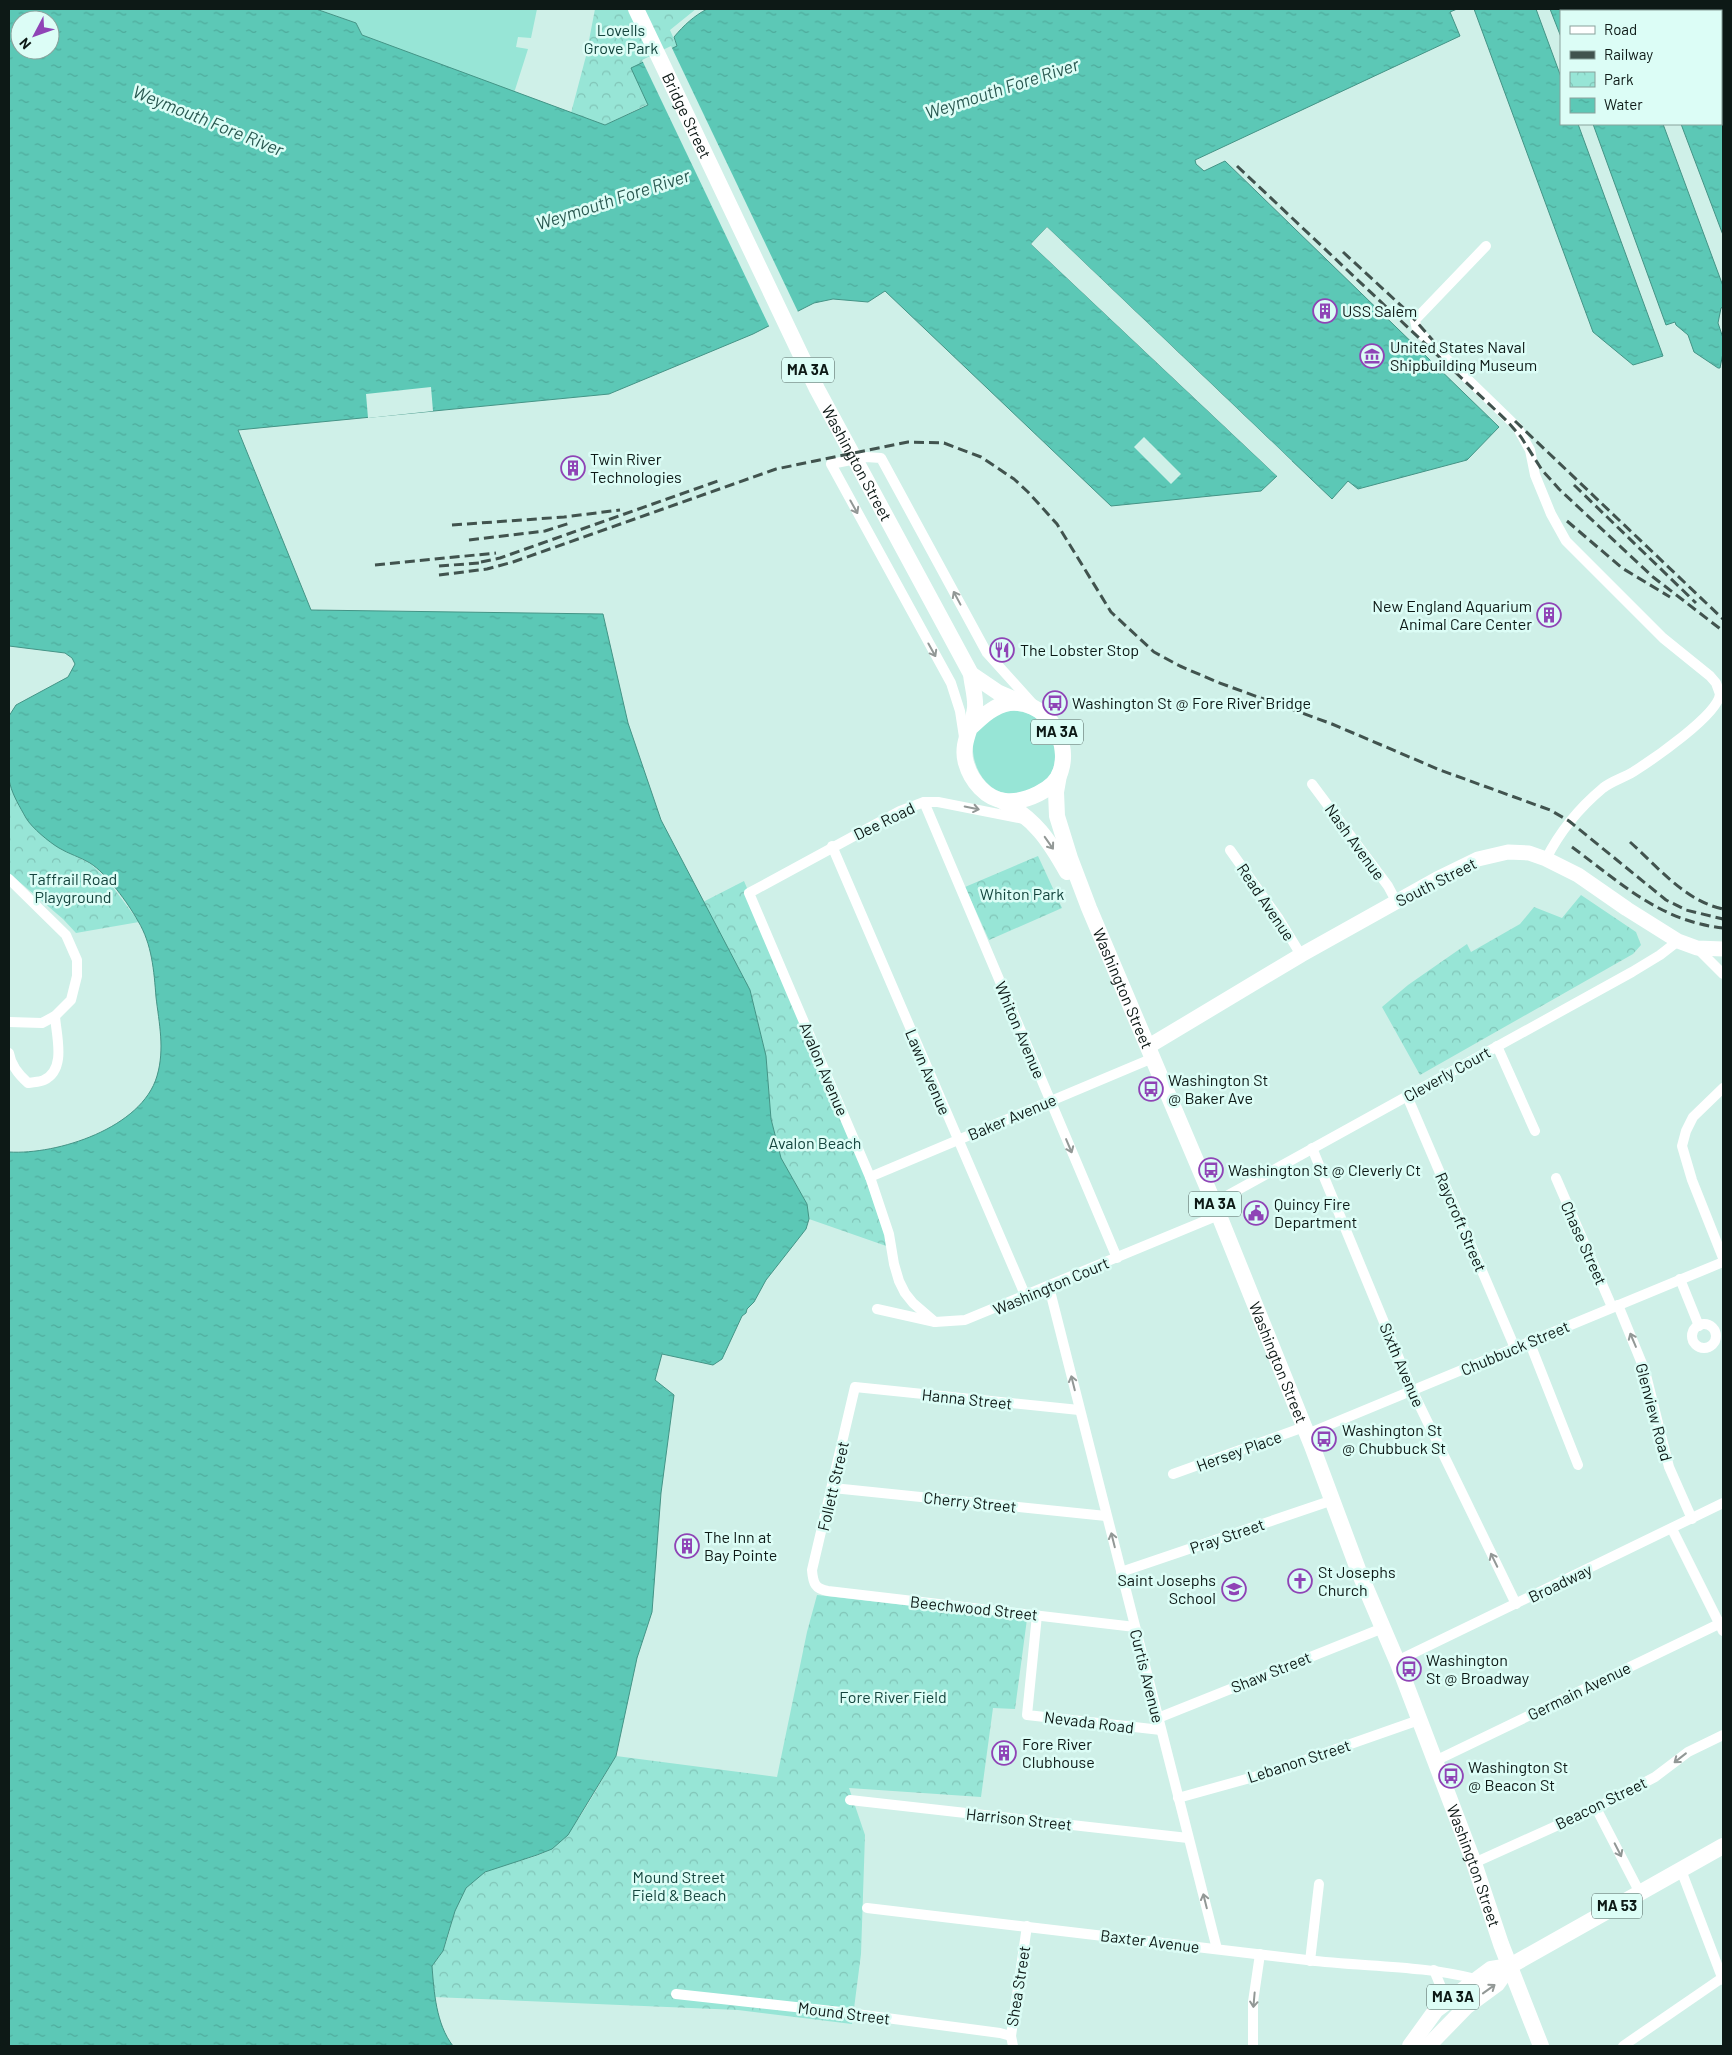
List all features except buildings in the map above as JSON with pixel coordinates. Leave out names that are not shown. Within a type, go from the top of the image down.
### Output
[{"type":"main road","name":"Bridge Street","points":[[636,9],[712,167]]},
{"type":"main road","name":"Washington Street","points":[[712,167],[817,389],[971,674],[975,706],[966,737]]},
{"type":"main road","name":"Washington Street","points":[[971,674],[999,693],[1031,706]]},
{"type":"main road","points":[[966,737],[990,711],[1000,706],[1009,704],[1031,706]]},
{"type":"main road","name":"MA 3A","points":[[1031,706],[1046,715],[1056,730],[1061,744],[1063,759],[1059,775]]},
{"type":"main road","name":"MA 3A","points":[[966,737],[967,766],[973,779],[982,790],[1001,800]]},
{"type":"main road","name":"Washington Street","points":[[1059,775],[1056,792],[1057,816],[1070,858],[1089,908],[1216,1209],[1333,1500],[1359,1572],[1384,1628],[1474,1863],[1487,1906],[1541,2046]]},
{"type":"main road","points":[[1001,800],[1012,802],[1030,798],[1046,788],[1059,775]]},
{"type":"main road","name":"Washington Street","points":[[1001,800],[1021,811],[1031,820],[1051,846],[1089,908]]},
{"type":"main road","name":"South Street","points":[[1151,1052],[1301,955],[1396,901],[1470,863],[1497,854],[1508,852],[1529,853],[1546,859],[1578,875],[1678,941],[1697,948]]},
{"type":"main road","points":[[1697,948],[1723,949]]},
{"type":"main road","name":"MA 53","points":[[1510,1966],[1723,1846]]},
{"type":"main road","name":"MA 3A","points":[[1410,2046],[1436,2010],[1491,1969],[1510,1966]]},
{"type":"main road","name":"MA 3A","points":[[1428,2046],[1467,2006],[1497,1984],[1510,1966]]},
{"type":"street","points":[[1486,246],[1415,320],[1417,330],[1517,427],[1530,450],[1535,475],[1551,514],[1566,540],[1663,638],[1710,676],[1716,682],[1720,694],[1716,705],[1680,740],[1636,770],[1609,784],[1588,802],[1569,821],[1556,839],[1546,859]]},
{"type":"street","points":[[966,737],[960,711],[950,683],[831,464],[866,457],[881,458],[986,653],[1031,706]]},
{"type":"street","name":"Nash Avenue","points":[[1312,784],[1388,886],[1396,901]]},
{"type":"street","name":"Dee Road","points":[[749,892],[900,810],[924,802],[949,803],[1031,820]]},
{"type":"street","name":"Whiton Avenue","points":[[924,802],[1117,1258]]},
{"type":"street","name":"Lawn Avenue","points":[[832,846],[1026,1297]]},
{"type":"street","name":"Read Avenue","points":[[1230,850],[1280,919],[1301,955]]},
{"type":"street","points":[[9,879],[66,934],[77,960],[71,1000],[55,1016],[42,1023],[9,1022]]},
{"type":"street","name":"Avalon Avenue","points":[[749,892],[870,1177],[889,1234],[899,1281],[913,1303],[935,1322]]},
{"type":"street","name":"Cleverly Court","points":[[1216,1209],[1312,1148],[1632,972],[1660,955],[1678,941]]},
{"type":"street","name":"South Street","points":[[1697,948],[1723,974]]},
{"type":"street","points":[[9,1053],[10,1060],[19,1075],[28,1083],[45,1079],[55,1069],[59,1060],[55,1016]]},
{"type":"street","points":[[1497,1046],[1536,1131]]},
{"type":"street","name":"Baker Avenue","points":[[870,1177],[1050,1101],[1151,1052]]},
{"type":"street","points":[[1723,1088],[1693,1117],[1682,1146],[1692,1180],[1723,1258]]},
{"type":"street","name":"Raycroft Street","points":[[1407,1096],[1515,1348]]},
{"type":"street","name":"Sixth Avenue","points":[[1312,1148],[1412,1390],[1516,1604]]},
{"type":"street","name":"Chase Street","points":[[1556,1178],[1615,1306]]},
{"type":"street","name":"Washington Court","points":[[877,1309],[935,1322],[965,1320],[1026,1297],[1117,1258],[1216,1209]]},
{"type":"street","name":"Chubbuck Street","points":[[1305,1430],[1412,1390],[1723,1262]]},
{"type":"street","points":[[1680,1280],[1699,1326]]},
{"type":"street","name":"Curtis Avenue","points":[[1048,1287],[1217,1949]]},
{"type":"street","name":"Glenview Road","points":[[1615,1306],[1645,1372],[1669,1467],[1692,1519]]},
{"type":"street","points":[[1528,1341],[1578,1465]]},
{"type":"street","name":"Hanna Street","points":[[855,1387],[1079,1410]]},
{"type":"street","name":"Follett Street","points":[[815,1585],[812,1570],[833,1488],[855,1387]]},
{"type":"street","name":"Hersey Place","points":[[1173,1474],[1305,1430]]},
{"type":"street","name":"Cherry Street","points":[[833,1488],[1106,1516]]},
{"type":"street","name":"Pray Street","points":[[1121,1572],[1333,1500]]},
{"type":"street","name":"Broadway","points":[[1397,1661],[1723,1503]]},
{"type":"street","points":[[1672,1529],[1722,1625]]},
{"type":"street","name":"Beechwood Street","points":[[815,1585],[820,1590],[1135,1627]]},
{"type":"street","name":"Nevada Road","points":[[1037,1615],[1027,1715],[1161,1730]]},
{"type":"street","name":"Germain Avenue","points":[[1435,1761],[1722,1625]]},
{"type":"street","name":"Shaw Street","points":[[1158,1718],[1384,1628]]},
{"type":"street","name":"Lebanon Street","points":[[1178,1798],[1268,1773],[1419,1720]]},
{"type":"street","name":"Beacon Street","points":[[1474,1863],[1596,1808],[1655,1777],[1688,1752],[1723,1735]]},
{"type":"street","name":"Harrison Street","points":[[850,1800],[1188,1838]]},
{"type":"street","points":[[1596,1808],[1640,1893]]},
{"type":"street","points":[[1623,2046],[1723,1979],[1681,1870]]},
{"type":"street","points":[[1310,1961],[1319,1884]]},
{"type":"street","name":"Baxter Avenue","points":[[867,1908],[1310,1961],[1384,1968],[1434,1970],[1476,1979]]},
{"type":"street","name":"Shea Street","points":[[1012,2041],[1027,1926]]},
{"type":"street","points":[[1253,2046],[1253,2002],[1260,1954]]},
{"type":"street","points":[[1434,1970],[1443,1992],[1436,2010]]},
{"type":"street","name":"Mound Street","points":[[676,1994],[841,2012],[1000,2033],[1012,2041]]},
{"type":"green space","points":[[317,9],[537,9],[531,38],[518,37],[516,47],[528,49],[514,93],[362,35],[356,23]]},
{"type":"green space","name":"Lovells Grove Park","points":[[595,9],[696,9],[670,30],[677,46],[648,104],[605,125],[571,113],[586,56]]},
{"type":"green space","points":[[1010,710],[1028,714],[1041,722],[1052,739],[1055,759],[1049,777],[1042,785],[1014,794],[994,789],[986,782],[977,767],[973,749],[976,731],[981,724],[991,717]]},
{"type":"green space","name":"Taffrail Road Playground","points":[[9,781],[28,821],[59,848],[91,864],[109,882],[139,922],[76,933],[63,919],[9,873]]},
{"type":"green space","name":"Whiton Park","points":[[1038,856],[1062,908],[989,940],[965,887]]},
{"type":"green space","name":"Avalon Beach","points":[[744,881],[870,1177],[892,1248],[809,1219],[807,1204],[781,1158],[771,1119],[766,1056],[750,990],[703,902]]},
{"type":"green space","points":[[1581,895],[1636,932],[1641,945],[1633,954],[1420,1075],[1382,1007],[1408,985],[1467,944],[1471,952],[1520,924],[1534,907],[1562,918]]},
{"type":"green space","name":"Mound Street Field & Beach","points":[[817,1595],[1027,1619],[1015,1709],[993,1708],[981,1797],[849,1788],[865,1835],[861,1954],[852,2024],[738,2010],[434,1997],[432,1966],[441,1954],[459,1900],[468,1886],[488,1871],[540,1854],[560,1842],[578,1820],[616,1756],[777,1777],[807,1632]]},
{"type":"water","name":"Weymouth Fore River","points":[[9,9],[316,9],[356,23],[362,35],[605,125],[648,105],[631,68],[677,46],[674,37],[689,21],[707,9],[1457,9],[1450,12],[1460,36],[1195,160],[1196,164],[1204,171],[1225,161],[1499,427],[1467,460],[1358,489],[1348,481],[1332,499],[1047,227],[1031,244],[1277,476],[1261,491],[1111,506],[885,291],[868,302],[833,299],[814,303],[753,334],[609,394],[238,430],[311,610],[603,614],[628,723],[661,820],[750,990],[766,1056],[771,1119],[781,1158],[807,1204],[809,1219],[806,1229],[766,1280],[754,1302],[742,1316],[722,1359],[713,1365],[662,1354],[655,1380],[674,1395],[661,1493],[652,1612],[637,1658],[616,1756],[568,1835],[552,1849],[485,1872],[466,1888],[455,1911],[443,1951],[432,1966],[439,2018],[453,2046],[9,2046],[9,1152],[29,1152],[73,1143],[95,1135],[116,1124],[134,1110],[148,1094],[157,1076],[161,1056],[160,1026],[152,958],[143,930],[117,889],[97,868],[55,845],[32,826],[19,806],[10,784],[8,761],[9,716],[16,705],[68,677],[75,664],[72,658],[65,653],[9,646]]},
{"type":"water","points":[[1474,9],[1536,9],[1560,74],[1560,125],[1578,125],[1663,356],[1633,365],[1593,332]]},
{"type":"water","points":[[1550,9],[1622,10],[1560,10],[1560,34]]},
{"type":"water","points":[[1722,72],[1723,75],[1723,235],[1681,125],[1722,125]]},
{"type":"water","points":[[1593,125],[1663,125],[1723,286],[1723,307],[1721,308],[1718,323],[1723,338],[1720,368],[1694,352],[1688,335],[1675,322],[1666,325]]},
{"type":"pier","points":[[671,46],[799,314],[770,328],[642,60]]},
{"type":"pier","points":[[1047,227],[1292,461],[1290,463],[1047,230],[1034,244],[1278,474],[1277,476],[1031,244]]},
{"type":"pier","points":[[431,387],[433,411],[368,418],[366,394]]},
{"type":"pier","points":[[1144,437],[1181,474],[1171,484],[1134,447]]},
{"type":"railway","points":[[1237,166],[1507,421],[1521,437],[1542,470],[1559,489],[1653,577],[1723,631]]},
{"type":"railway","points":[[1343,252],[1408,312],[1436,344]]},
{"type":"railway","points":[[1515,421],[1723,619]]},
{"type":"railway","points":[[439,575],[487,569],[513,562],[776,469],[908,442],[944,443],[981,457],[1014,479],[1028,492],[1057,524],[1111,612],[1154,652],[1217,682],[1332,724],[1440,770],[1550,810],[1569,821],[1666,900],[1686,910],[1723,919]]},
{"type":"railway","points":[[481,562],[500,558],[718,481]]},
{"type":"railway","points":[[1574,485],[1696,603]]},
{"type":"railway","points":[[452,525],[564,517],[620,510]]},
{"type":"railway","points":[[1567,521],[1622,568],[1670,597]]},
{"type":"railway","points":[[469,540],[545,531],[570,523]]},
{"type":"railway","points":[[375,565],[496,553]]},
{"type":"railway","points":[[439,566],[479,563]]},
{"type":"railway","points":[[1630,842],[1684,891],[1696,899],[1723,909]]},
{"type":"railway","points":[[1572,847],[1625,887],[1661,909],[1680,918],[1723,928]]},
{"type":"place","name":"USS Salem","points":[[1325,311]]},
{"type":"place","name":"United States Naval Shipbuilding Museum","points":[[1372,356]]},
{"type":"place","name":"Twin River Technologies","points":[[573,468]]},
{"type":"place","name":"New England Aquarium Animal Care Center","points":[[1549,615]]},
{"type":"place","name":"The Lobster Stop","points":[[1002,650]]},
{"type":"place","name":"Washington St @ Fore River Bridge","points":[[1055,703]]},
{"type":"place","name":"Washington St @ Baker Ave","points":[[1151,1089]]},
{"type":"place","name":"Washington St @ Cleverly Ct","points":[[1211,1170]]},
{"type":"place","name":"Quincy Fire Department","points":[[1256,1213]]},
{"type":"place","name":"Washington St @ Chubbuck St","points":[[1324,1439]]},
{"type":"place","name":"The Inn at Bay Pointe","points":[[687,1546]]},
{"type":"place","name":"St Josephs Church","points":[[1300,1581]]},
{"type":"place","name":"Saint Josephs School","points":[[1234,1589]]},
{"type":"place","name":"Washington St @ Broadway","points":[[1409,1669]]},
{"type":"place","name":"Fore River Clubhouse","points":[[1004,1753]]},
{"type":"place","name":"Washington St @ Beacon St","points":[[1451,1776]]},
{"type":"park label","name":"Fore River Field","points":[[893,1697]]}]
